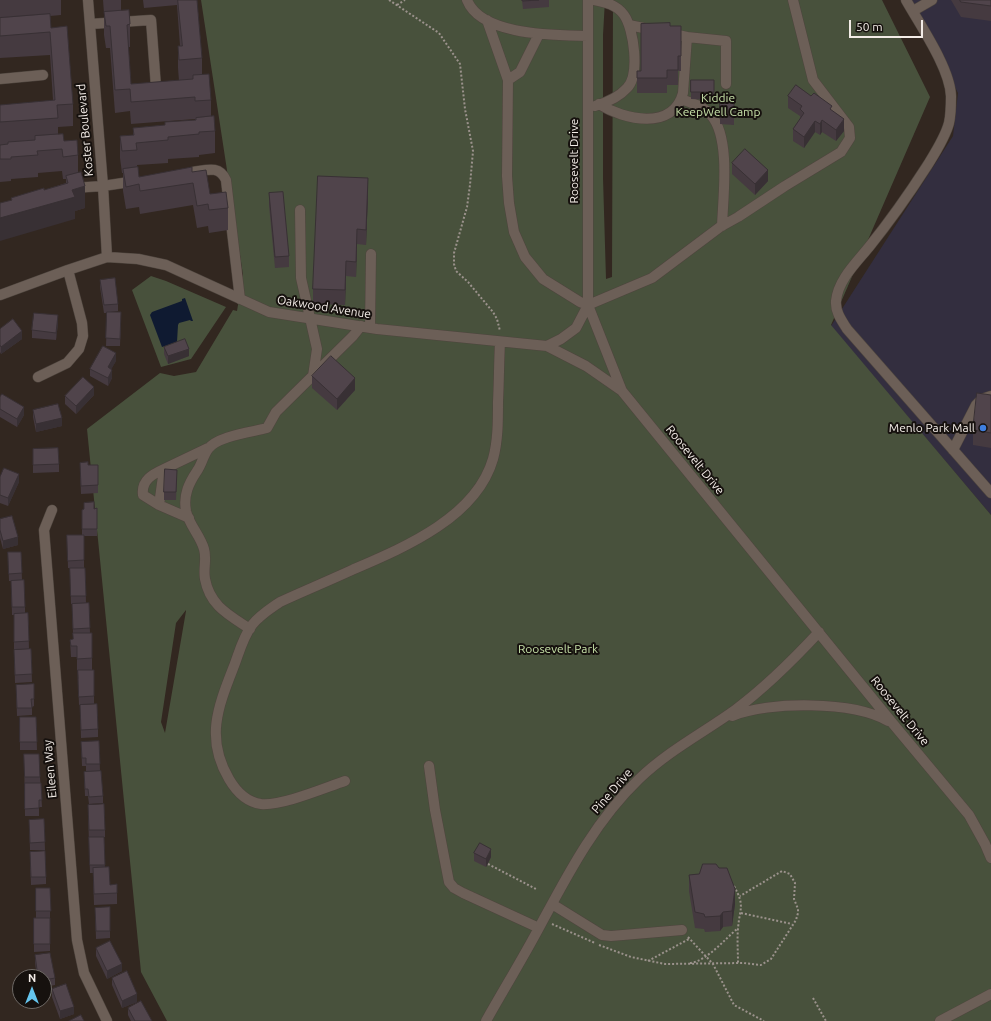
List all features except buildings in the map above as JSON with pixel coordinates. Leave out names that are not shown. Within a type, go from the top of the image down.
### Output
[{"type":"street","name":"Koster Boulevard","points":[[88,0],[103,186],[107,257]]},
{"type":"street","points":[[467,0],[471,8],[481,17],[502,28],[539,34],[587,36]]},
{"type":"street","name":"Roosevelt Drive","points":[[588,0],[588,305],[622,391],[894,726],[969,815],[991,858]]},
{"type":"street","points":[[587,108],[620,94],[628,88],[632,81],[634,72],[633,40],[629,25],[624,15],[610,4],[594,0]]},
{"type":"street","points":[[547,346],[561,339],[576,328],[588,305],[652,278],[722,226],[841,152],[850,138],[849,127],[813,80],[793,0]]},
{"type":"street","points":[[906,0],[943,65],[948,79],[951,94],[949,124],[939,146],[918,181],[890,221],[847,275],[839,288],[836,302],[838,315],[847,329],[991,493]]},
{"type":"street","points":[[912,12],[932,0]]},
{"type":"street","points":[[90,24],[151,20],[156,87]]},
{"type":"street","points":[[487,20],[508,80],[507,176],[509,203],[514,232],[525,257],[543,279],[576,300],[588,305]]},
{"type":"street","points":[[629,25],[687,36],[726,41],[726,84]]},
{"type":"street","points":[[508,80],[520,72],[539,34]]},
{"type":"street","points":[[599,104],[622,116],[634,119],[654,118],[676,108],[683,93],[687,36]]},
{"type":"street","points":[[0,79],[43,75]]},
{"type":"street","points":[[681,100],[701,107],[711,116],[721,137],[724,176],[722,226]]},
{"type":"street","points":[[181,174],[212,169],[218,170],[224,174],[226,180],[240,299]]},
{"type":"street","points":[[65,188],[103,186],[143,180]]},
{"type":"street","points":[[300,210],[301,278],[317,349],[313,376]]},
{"type":"street","points":[[188,518],[159,505],[143,495],[142,491],[144,483],[151,475],[208,448],[227,437],[267,428],[276,412],[367,324],[371,254]]},
{"type":"street","name":"Oakwood Avenue","points":[[0,295],[107,257],[138,260],[166,265],[269,312],[500,342],[547,346],[586,366],[622,391]]},
{"type":"street","points":[[38,377],[67,363],[79,349],[84,336],[68,270]]},
{"type":"street","points":[[345,781],[288,800],[270,804],[260,804],[249,801],[233,787],[219,760],[216,744],[216,729],[223,694],[250,629],[265,612],[280,602],[395,552],[422,537],[444,522],[478,491],[486,477],[496,441],[500,342]]},
{"type":"street","points":[[953,450],[976,405],[982,399],[991,396]]},
{"type":"street","points":[[208,448],[198,470],[191,479],[186,492],[186,510],[188,518],[205,550],[205,580],[213,600],[222,611],[250,629]]},
{"type":"street","points":[[159,505],[164,469]]},
{"type":"street","name":"Eileen Way","points":[[52,510],[44,530],[77,940],[84,974],[107,1021]]},
{"type":"street","name":"Pine Drive","points":[[486,1021],[582,852],[608,814],[639,779],[656,764],[675,749],[751,698],[772,681],[819,632]]},
{"type":"street","points":[[717,722],[741,712],[756,709],[801,706],[836,708],[870,713],[880,717],[894,726]]},
{"type":"street","points":[[429,766],[449,882],[454,888],[541,924]]},
{"type":"street","points":[[552,904],[602,935],[611,936],[682,930]]},
{"type":"street","points":[[940,1021],[991,994]]},
{"type":"path","points":[[389,0],[439,33],[460,64],[465,109],[473,151],[467,207],[454,253],[454,264],[456,271],[468,282],[493,312],[497,319],[500,331]]},
{"type":"path","points":[[397,5],[405,0]]},
{"type":"path","points":[[320,310],[344,310],[359,317],[367,324]]},
{"type":"path","points":[[488,864],[536,889]]},
{"type":"path","points":[[541,924],[613,952],[647,961],[681,965],[761,965],[771,959],[792,924],[796,920],[798,909],[794,899],[794,879],[790,874],[782,871],[740,896]]},
{"type":"path","points":[[732,883],[740,896],[742,904],[738,928],[738,964]]},
{"type":"path","points":[[741,913],[792,924]]},
{"type":"path","points":[[681,965],[697,962],[706,957],[738,928]]},
{"type":"path","points":[[682,930],[713,964],[734,1005],[764,1021]]},
{"type":"path","points":[[647,961],[689,939]]},
{"type":"path","points":[[813,998],[826,1021]]},
{"type":"shaded area","name":"Menlo Park Mall","points":[[911,0],[991,0],[991,515],[831,326],[953,136],[958,93]]},
{"type":"green space","name":"Roosevelt Park","points":[[201,0],[605,0],[603,35],[603,178],[606,279],[612,277],[613,0],[882,0],[930,97],[831,325],[991,515],[991,1021],[167,1021],[141,972],[87,429],[160,373],[174,376],[196,372],[233,310],[237,311],[243,275]],"holes":[[[186,610],[165,733],[161,722],[176,623]]]},
{"type":"green space","points":[[151,276],[226,307],[191,359],[161,367],[132,290]]},
{"type":"water","points":[[185,298],[193,321],[190,320],[179,323],[177,342],[162,347],[150,315],[152,312],[182,301],[182,299]]},
{"type":"place","name":"Menlo Park Mall","points":[[983,428]]},
{"type":"park label","name":"Kiddie KeepWell Camp","points":[[718,105]]}]
